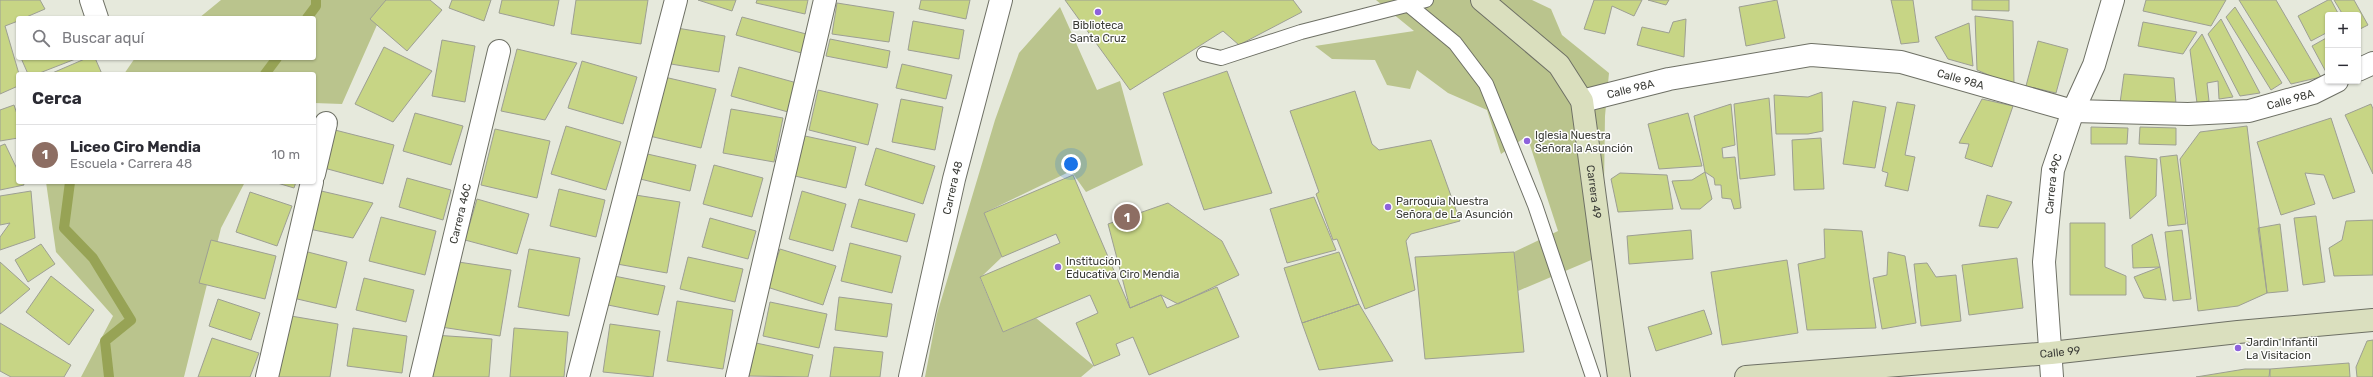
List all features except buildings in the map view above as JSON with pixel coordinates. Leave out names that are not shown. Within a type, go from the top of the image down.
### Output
[{"type":"street","points":[[91,0],[96,16]]},
{"type":"street","points":[[578,377],[676,0]]},
{"type":"street","points":[[737,377],[825,0]]},
{"type":"street","name":"Carrera 48","points":[[910,377],[954,179],[1001,0]]},
{"type":"street","name":"Carrera 49","points":[[1482,0],[1559,65],[1582,101],[1619,377]]},
{"type":"street","name":"Carrera 49C","points":[[2052,377],[2044,262],[2053,170],[2073,111],[2094,65],[2113,0]]},
{"type":"street","name":"Carrera 46C","points":[[421,377],[500,51]]},
{"type":"street","name":"Calle 98A","points":[[1582,101],[1669,79],[1811,55],[1901,62],[2073,111],[2188,114],[2249,111],[2313,93],[2331,84]]},
{"type":"street","points":[[2361,69],[2373,63]]},
{"type":"street","points":[[316,166],[326,123]]},
{"type":"street","points":[[267,377],[312,184]]},
{"type":"street","name":"Calle 99","points":[[1746,377],[2051,353],[2238,332],[2373,320]]},
{"type":"lane","points":[[1204,54],[1221,58],[1356,16],[1426,0]]},
{"type":"lane","points":[[1409,5],[1455,43],[1486,84],[1535,205],[1593,377]]},
{"type":"green space","points":[[221,0],[388,0],[342,104],[316,103],[316,72],[125,72],[134,60],[316,60],[316,16],[201,16]]},
{"type":"green space","points":[[1376,0],[1532,0],[1551,9],[1562,35],[1609,73],[1605,116],[1603,255],[1518,291],[1514,252],[1558,231],[1527,136],[1501,154],[1487,110],[1448,93],[1417,70],[1410,89],[1387,85],[1375,60],[1332,59],[1315,46],[1414,31]]},
{"type":"green space","points":[[1060,7],[1097,90],[1120,81],[1143,165],[1086,192],[1071,171],[984,213],[1002,257],[980,278],[1003,332],[1036,318],[1094,366],[1081,377],[925,377],[937,314],[995,120],[1019,53]]},
{"type":"green space","points":[[46,184],[244,184],[221,228],[184,377],[81,377],[113,316],[56,252]]},
{"type":"waterway","points":[[308,16],[316,6],[316,0]]},
{"type":"waterway","points":[[266,72],[276,60]]},
{"type":"waterway","points":[[70,184],[64,228],[93,258],[131,320],[105,341],[109,377]]},
{"type":"place","name":"Biblioteca Santa Cruz","points":[[1098,12]]},
{"type":"place","name":"Iglesia Nuestra Señora la Asunción","points":[[1527,141]]},
{"type":"place","name":"Parroquia Nuestra Señora de La Asunción","points":[[1388,207]]},
{"type":"place","name":"Liceo Ciro Mendia","points":[[1127,217]]},
{"type":"place","name":"Institución Educativa Ciro Mendia","points":[[1058,267]]},
{"type":"place","name":"Jardin Infantil La Visitacion","points":[[2238,348]]}]
